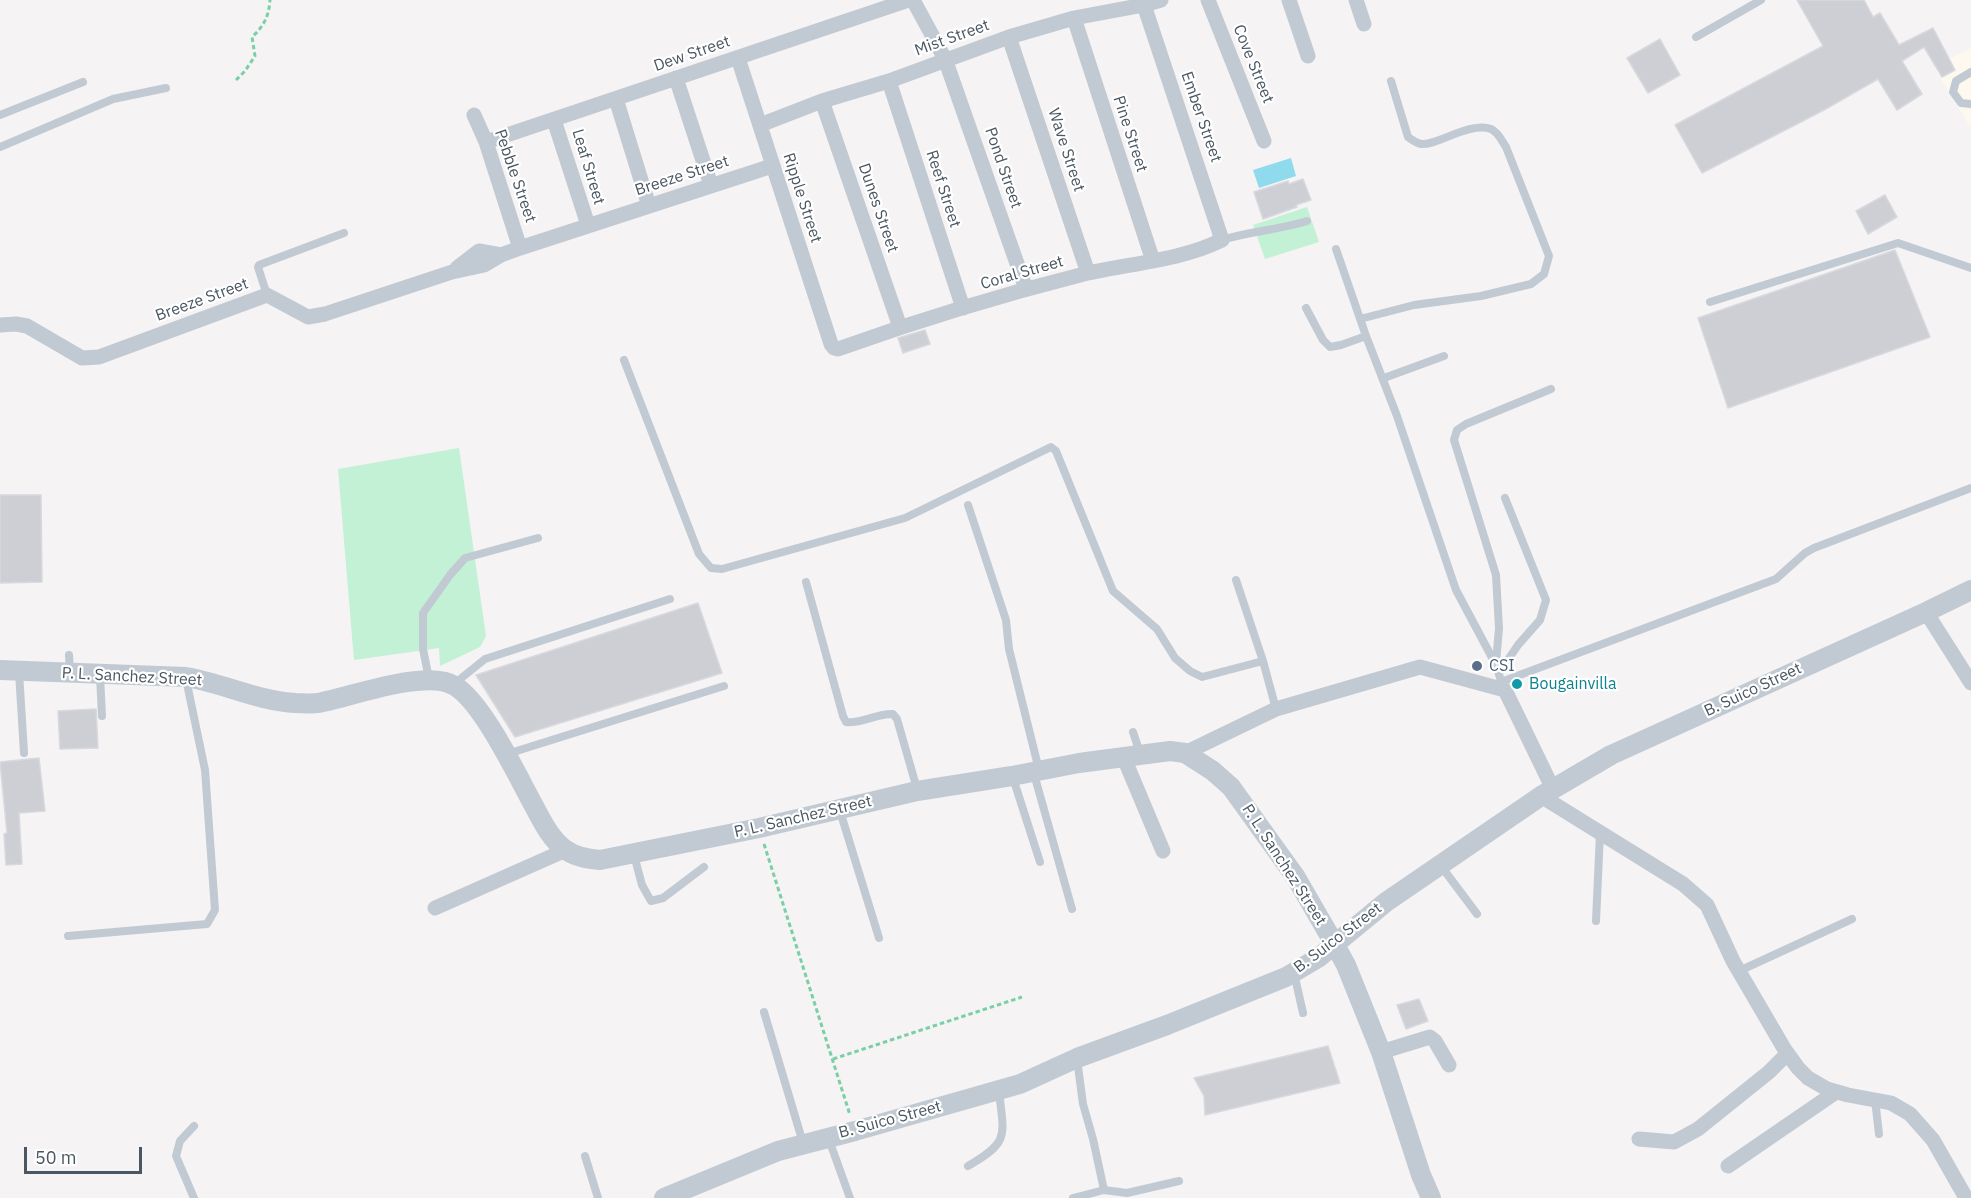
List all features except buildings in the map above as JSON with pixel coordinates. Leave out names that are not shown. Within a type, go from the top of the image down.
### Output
[{"type":"street","name":"Dew Street","points":[[486,142],[911,0]]},
{"type":"street","name":"Pond Street","points":[[911,0],[945,59],[1026,289]]},
{"type":"street","name":"Mist Street","points":[[760,125],[822,101],[889,81],[1009,37],[1074,18],[1161,0]]},
{"type":"street","name":"Cove Street","points":[[1208,0],[1264,141]]},
{"type":"street","points":[[1289,0],[1308,56]]},
{"type":"street","points":[[1356,0],[1364,24]]},
{"type":"street","name":"Ember Street","points":[[1143,5],[1222,240]]},
{"type":"street","name":"Pine Street","points":[[1074,18],[1153,261]]},
{"type":"street","name":"Wave Street","points":[[1009,37],[1088,273]]},
{"type":"street","name":"Ripple Street","points":[[738,58],[834,348]]},
{"type":"street","points":[[676,78],[711,185]]},
{"type":"street","name":"Reef Street","points":[[889,81],[963,308]]},
{"type":"street","points":[[616,99],[649,206]]},
{"type":"street","name":"Dunes Street","points":[[822,101],[900,327]]},
{"type":"street","name":"Pebble Street","points":[[474,115],[486,142],[520,248]]},
{"type":"street","name":"Leaf Street","points":[[554,120],[588,225]]},
{"type":"street","name":"Breeze Street","points":[[0,325],[27,326],[82,358],[99,357],[267,295],[308,317],[325,314],[452,272],[479,251],[501,255],[772,166]]},
{"type":"street","name":"Coral Street","points":[[834,348],[838,349],[900,327],[1026,289],[1088,273],[1169,259],[1222,240]]},
{"type":"street","name":"B. Suico Street","points":[[664,1198],[691,1192],[778,1150],[855,1131],[1020,1083],[1293,972],[1335,945],[1386,902],[1547,793],[1611,755],[1971,590]]},
{"type":"street","points":[[1926,612],[1971,683]]},
{"type":"street","name":"P. L. Sanchez Street","points":[[10,670],[70,664],[100,674],[198,677],[244,688],[278,702],[315,704],[411,681],[429,680],[454,684],[472,700],[506,754],[546,828],[566,850],[589,859],[600,860],[759,828],[917,790],[1080,763],[1170,751],[1185,753],[1213,771],[1237,795],[1295,876],[1335,945],[1346,965],[1381,1052],[1421,1175],[1431,1198]]},
{"type":"street","points":[[1185,753],[1276,709],[1420,667],[1503,686],[1547,793],[1600,832],[1683,884],[1707,905],[1739,971],[1787,1054],[1798,1068],[1808,1078],[1827,1089],[1891,1102],[1910,1114],[1933,1140],[1966,1198]]},
{"type":"street","points":[[1133,756],[1163,851]]},
{"type":"street","points":[[435,908],[566,850]]},
{"type":"street","points":[[1381,1052],[1430,1037],[1435,1041],[1449,1065]]},
{"type":"street","points":[[1639,1139],[1674,1142],[1698,1129],[1769,1072],[1787,1054]]},
{"type":"street","points":[[1728,1166],[1836,1092]]},
{"type":"lane","points":[[1696,37],[1761,0]]},
{"type":"lane","points":[[1971,72],[1956,81],[1953,92],[1961,103],[1971,104]]},
{"type":"lane","points":[[1360,319],[1414,305],[1481,296],[1531,284],[1544,274],[1549,256],[1506,147],[1499,136],[1491,129],[1479,128],[1462,131],[1423,145],[1414,141],[1408,137],[1391,81]]},
{"type":"lane","points":[[0,116],[83,82]]},
{"type":"lane","points":[[0,147],[113,99],[166,88]]},
{"type":"lane","points":[[1222,240],[1307,221]]},
{"type":"lane","points":[[267,295],[258,266],[344,233]]},
{"type":"lane","points":[[1710,302],[1898,243],[1971,268]]},
{"type":"lane","points":[[1336,249],[1366,336],[1384,378],[1456,590],[1498,669],[1503,686],[1776,579],[1814,548],[1971,488]]},
{"type":"lane","points":[[1306,308],[1323,340],[1330,347],[1366,336]]},
{"type":"lane","points":[[1384,378],[1444,356]]},
{"type":"lane","points":[[624,360],[699,554],[711,567],[722,569],[905,518],[1051,447],[1056,451],[1113,591],[1157,629],[1175,658],[1190,671],[1202,677],[1263,661]]},
{"type":"lane","points":[[1498,669],[1497,575],[1454,440],[1457,430],[1466,424],[1551,388]]},
{"type":"lane","points":[[1498,669],[1540,620],[1546,600],[1505,498]]},
{"type":"lane","points":[[968,505],[1006,620],[1009,649],[1036,772],[1072,909]]},
{"type":"lane","points":[[429,680],[423,649],[423,613],[450,575],[465,558],[538,538]]},
{"type":"lane","points":[[1236,580],[1276,709]]},
{"type":"lane","points":[[806,582],[846,722],[854,723],[893,714],[897,719],[917,790]]},
{"type":"lane","points":[[454,684],[485,659],[670,599]]},
{"type":"lane","points":[[10,670],[24,753]]},
{"type":"lane","points":[[100,674],[102,716]]},
{"type":"lane","points":[[68,936],[207,924],[215,910],[198,677]]},
{"type":"lane","points":[[506,754],[724,686]]},
{"type":"lane","points":[[1133,732],[1133,756]]},
{"type":"lane","points":[[1012,776],[1040,862]]},
{"type":"lane","points":[[839,809],[879,938]]},
{"type":"lane","points":[[1596,921],[1600,832]]},
{"type":"lane","points":[[633,854],[642,885],[651,901],[663,898],[704,867]]},
{"type":"lane","points":[[1441,866],[1477,914]]},
{"type":"lane","points":[[1739,971],[1852,919]]},
{"type":"lane","points":[[1293,972],[1303,1013]]},
{"type":"lane","points":[[764,1012],[803,1144]]},
{"type":"lane","points":[[1077,1058],[1083,1104],[1094,1140],[1104,1190]]},
{"type":"lane","points":[[968,1166],[991,1153],[1000,1142],[1003,1130],[999,1090]]},
{"type":"lane","points":[[1875,1100],[1879,1134]]},
{"type":"lane","points":[[194,1126],[180,1141],[176,1156],[194,1198]]},
{"type":"lane","points":[[828,1137],[850,1198]]},
{"type":"lane","points":[[585,1156],[598,1198]]},
{"type":"lane","points":[[1073,1198],[1104,1190],[1127,1193],[1179,1182]]},
{"type":"path","points":[[236,80],[255,56],[252,37],[261,28],[269,13],[270,0]]},
{"type":"path","points":[[759,828],[855,1131]]},
{"type":"path","points":[[832,1059],[1022,997]]},
{"type":"shaded area","points":[[1971,48],[1971,124],[1969,125],[1934,67]]},
{"type":"green space","points":[[1307,207],[1319,242],[1265,259],[1253,225]]},
{"type":"green space","points":[[459,448],[486,636],[480,647],[440,666],[439,648],[354,660],[338,469]]},
{"type":"water","points":[[1291,158],[1296,176],[1259,188],[1253,170]]},
{"type":"place","name":"CSI","points":[[1477,666]]},
{"type":"place","name":"Bougainvilla","points":[[1517,684]]}]
